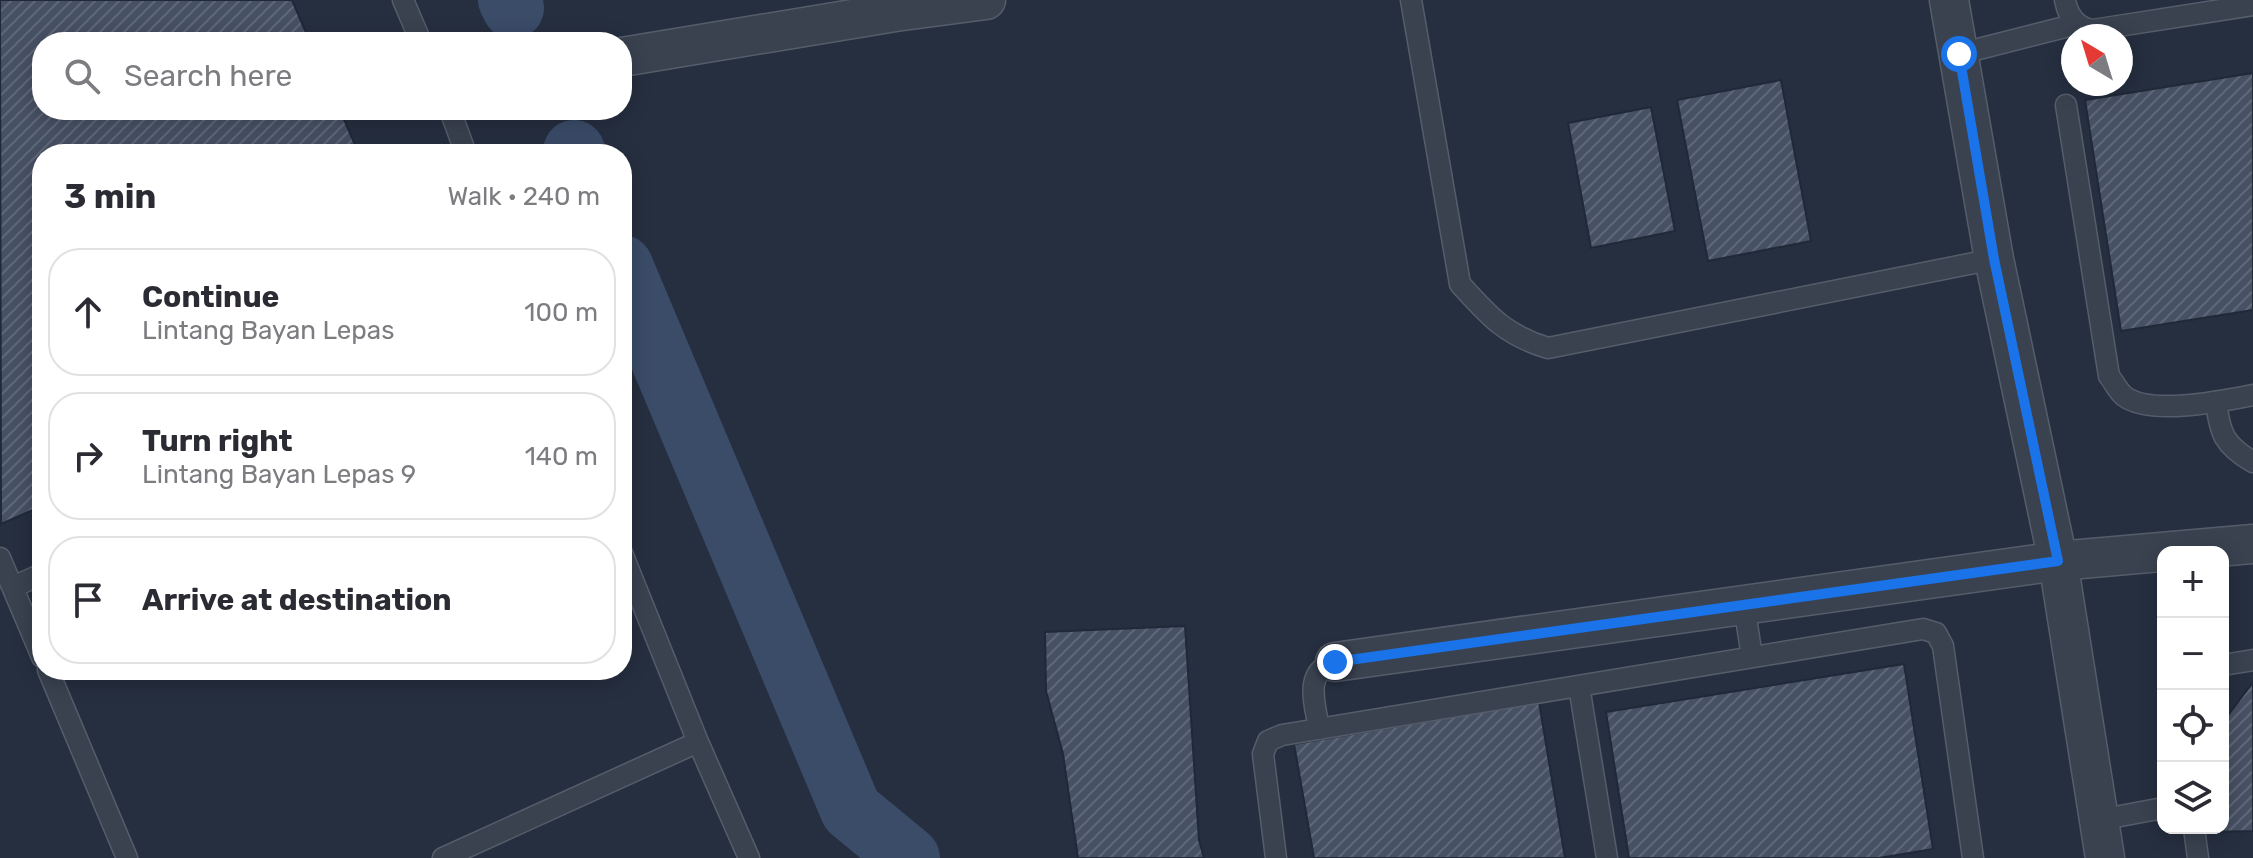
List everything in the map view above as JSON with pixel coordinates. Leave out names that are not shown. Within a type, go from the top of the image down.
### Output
[{"type":"street","points":[[632,55],[894,6],[986,0]]},
{"type":"street","points":[[1949,0],[1994,259],[2058,561],[2105,858]]},
{"type":"street","points":[[1335,662],[2058,561],[2253,544]]},
{"type":"lane","points":[[403,0],[417,32]]},
{"type":"lane","points":[[1411,0],[1460,284],[1491,318],[1523,340],[1548,348],[1994,259]]},
{"type":"lane","points":[[2065,0],[2069,15],[2077,24]]},
{"type":"lane","points":[[2131,24],[2253,5]]},
{"type":"lane","points":[[1959,54],[2061,28]]},
{"type":"lane","points":[[2066,105],[2109,376],[2124,396],[2149,406],[2216,402],[2253,395]]},
{"type":"lane","points":[[454,120],[462,144]]},
{"type":"lane","points":[[2216,402],[2220,433],[2229,445],[2253,462]]},
{"type":"lane","points":[[0,558],[32,633]]},
{"type":"lane","points":[[13,587],[32,578]]},
{"type":"lane","points":[[632,578],[749,858]]},
{"type":"lane","points":[[1744,605],[1752,657]]},
{"type":"lane","points":[[1276,858],[1263,754],[1268,741],[1282,735],[1923,629],[1936,633],[1943,646],[1973,858]]},
{"type":"lane","points":[[2229,664],[2253,660]]},
{"type":"lane","points":[[1319,729],[1313,681],[1325,665],[1335,662]]},
{"type":"lane","points":[[52,680],[127,858]]},
{"type":"lane","points":[[1579,686],[1607,858]]},
{"type":"lane","points":[[443,858],[698,742]]},
{"type":"lane","points":[[2099,820],[2157,809]]},
{"type":"lane","points":[[2195,834],[2198,858]]},
{"type":"building","points":[[0,0],[292,0],[306,32],[32,32],[32,120],[344,120],[355,144],[32,144],[32,510],[1,524]]},
{"type":"building","points":[[2253,73],[2253,310],[2121,331],[2085,100],[2133,96],[2133,92]]},
{"type":"building","points":[[1781,80],[1811,241],[1708,261],[1677,100]]},
{"type":"building","points":[[1651,107],[1675,231],[1591,248],[1568,123]]},
{"type":"building","points":[[1185,626],[1199,840],[1204,858],[1078,858],[1063,754],[1046,691],[1045,632]]},
{"type":"building","points":[[1904,664],[1933,849],[1879,858],[1629,858],[1606,712]]},
{"type":"building","points":[[2253,682],[2253,831],[2229,832],[2229,714]]},
{"type":"building","points":[[1539,702],[1565,858],[1314,858],[1294,744]]},
{"type":"waterway","points":[[509,0],[513,8]]},
{"type":"waterway","points":[[632,290],[851,810],[909,858]]},
{"type":"route","points":[[1335,662],[2058,561],[1994,259],[1959,54]]}]
